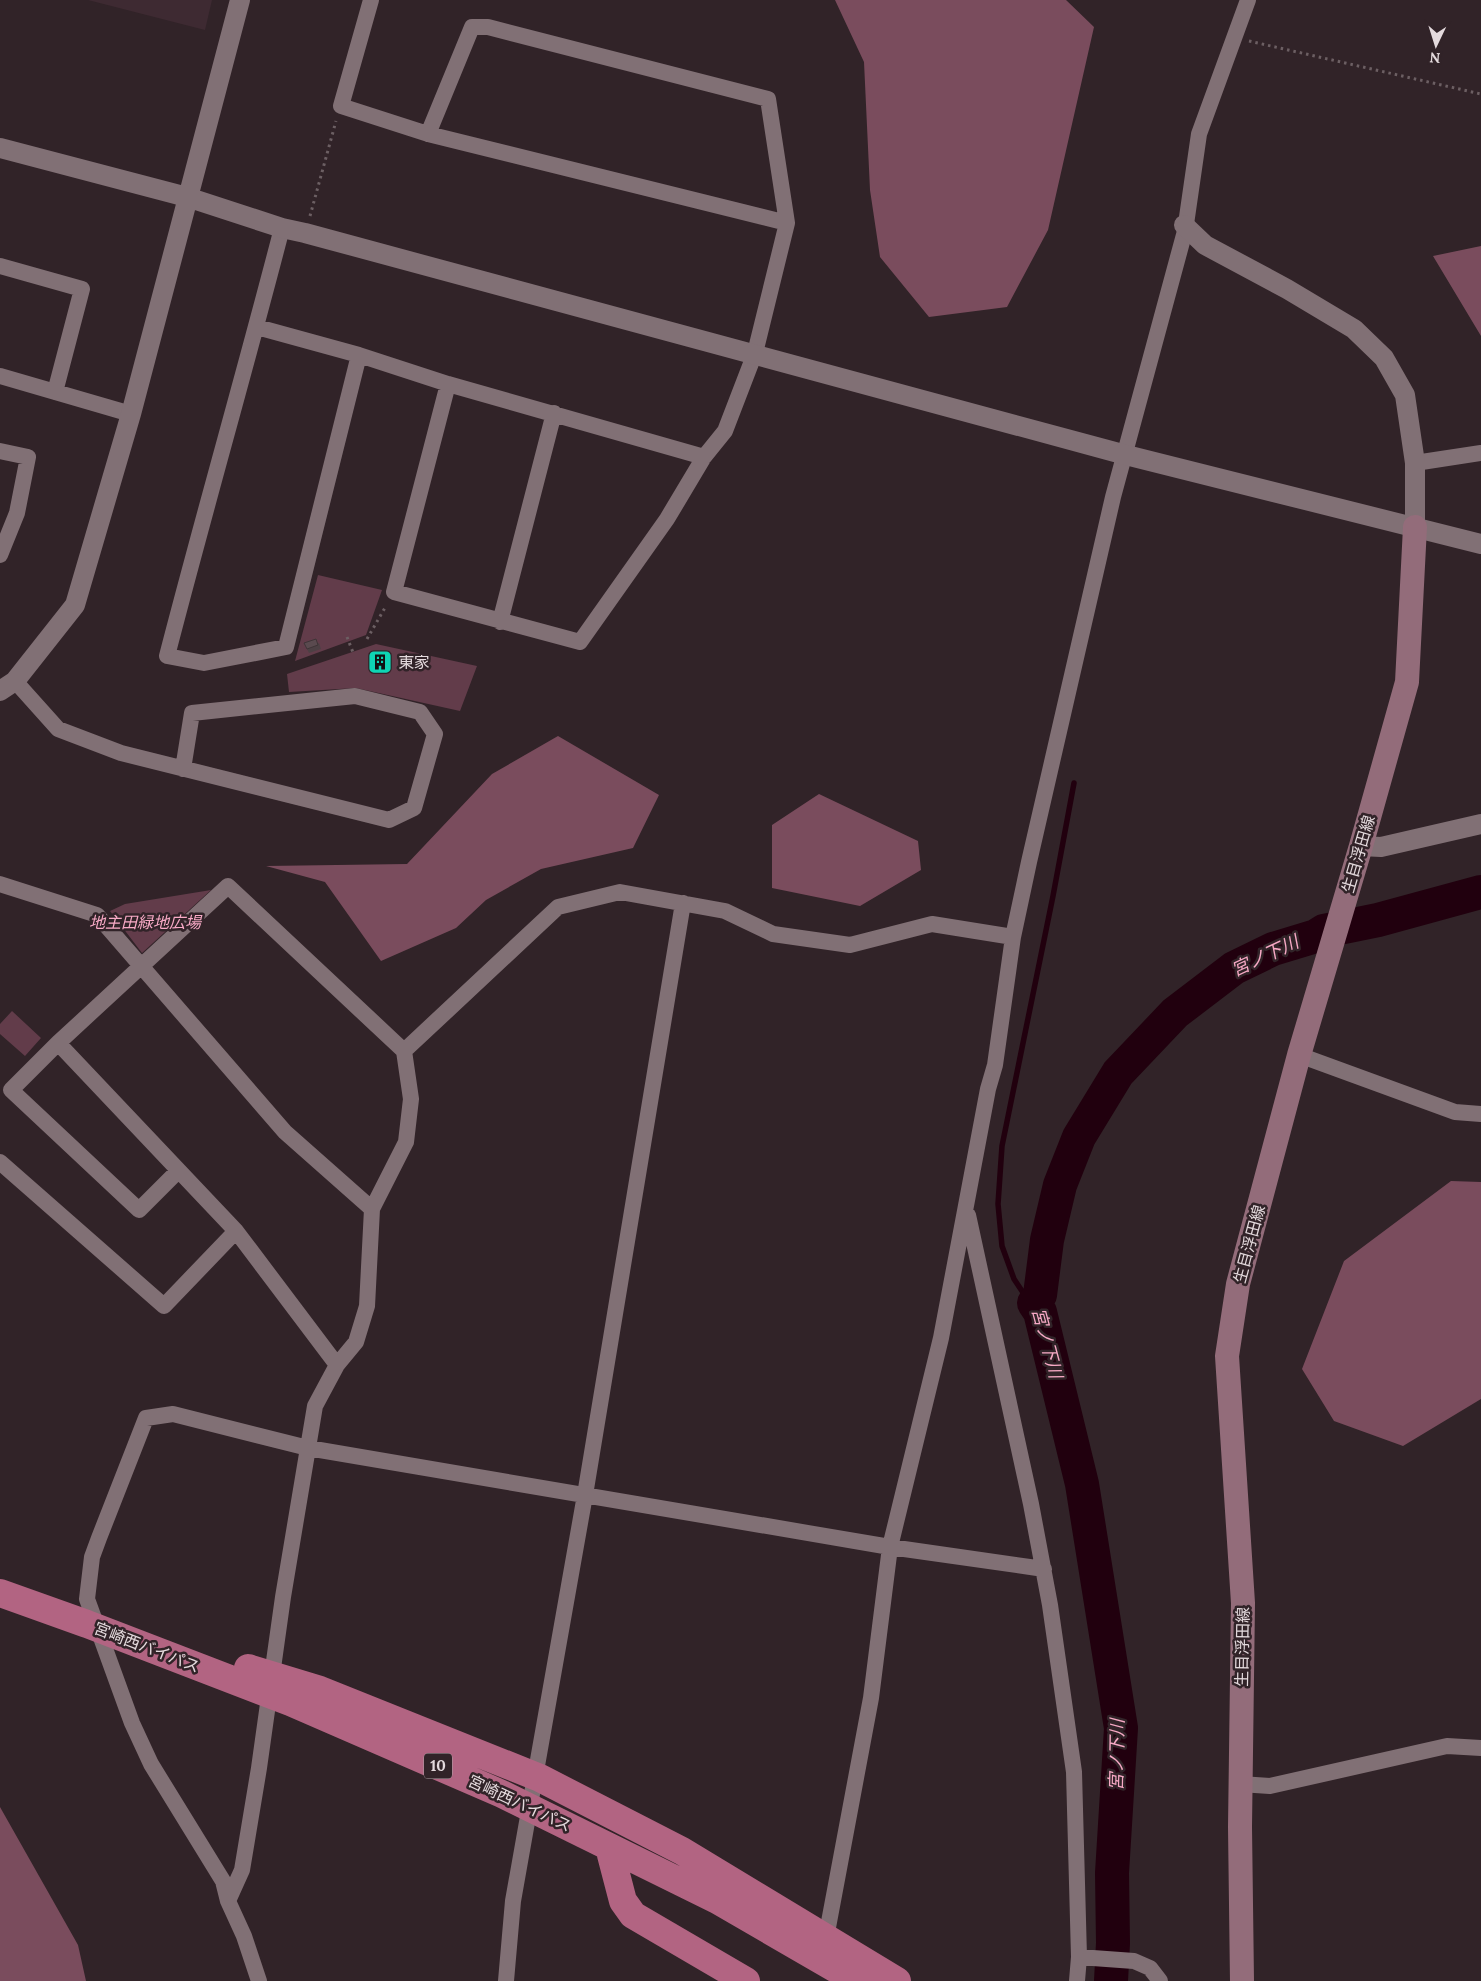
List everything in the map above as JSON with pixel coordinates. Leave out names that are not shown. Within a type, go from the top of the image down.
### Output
[{"type":"highway","name":"宮崎西バイパス","points":[[0,1594],[87,1624],[290,1702],[502,1794],[717,1900],[857,1981]]},
{"type":"highway","name":"宮崎西バイパス","points":[[0,1604],[145,1656],[383,1751],[611,1855],[832,1981]]},
{"type":"highway","points":[[87,1624],[159,1641],[320,1690],[540,1778],[682,1852],[897,1981]]},
{"type":"highway","points":[[611,1855],[623,1902],[633,1915],[746,1981]]},
{"type":"main road","name":"生目浮田線","points":[[1242,1981],[1240,1784],[1243,1603],[1227,1356],[1238,1284],[1300,1056],[1407,682],[1415,527]]},
{"type":"street","points":[[183,769],[192,713],[355,696],[420,712],[435,734],[414,808],[389,820],[183,769],[120,753],[58,729],[8,686],[75,605],[131,414],[240,0]]},
{"type":"street","points":[[371,0],[341,106],[428,134],[787,224]]},
{"type":"street","points":[[826,1938],[871,1698],[890,1547],[941,1338],[988,1089],[995,1065],[1013,937],[1113,497],[1185,231],[1184,225],[1199,134],[1248,0]]},
{"type":"street","points":[[428,134],[472,27],[488,27],[768,99],[787,224],[755,353],[725,431],[704,457],[667,519],[580,642],[394,592],[448,384]]},
{"type":"street","points":[[0,148],[187,197],[282,228],[305,232],[1126,454],[1481,544]]},
{"type":"street","points":[[1184,225],[1206,245],[1288,289],[1354,329],[1384,358],[1404,395],[1415,463],[1415,527]]},
{"type":"street","points":[[282,228],[257,327],[205,506],[167,656],[204,663],[286,646],[359,355]]},
{"type":"street","points":[[0,266],[82,289],[55,392]]},
{"type":"street","points":[[257,327],[359,355],[448,384],[704,457]]},
{"type":"street","points":[[0,376],[131,414]]},
{"type":"street","points":[[500,622],[554,413]]},
{"type":"street","points":[[0,451],[28,457],[17,513],[0,555]]},
{"type":"street","points":[[1415,463],[1481,452]]},
{"type":"street","points":[[1361,846],[1381,848],[1481,824]]},
{"type":"street","points":[[0,884],[97,915],[285,1132],[372,1209]]},
{"type":"street","points":[[178,1171],[139,1210],[11,1090],[58,1043],[228,886],[404,1051],[411,1099],[406,1142],[372,1209],[367,1306],[356,1342],[337,1365],[315,1406],[283,1597],[259,1768],[242,1870],[228,1901]]},
{"type":"street","points":[[404,1051],[558,907],[620,892],[684,902],[725,911],[773,934],[850,945],[932,924],[1013,937]]},
{"type":"street","points":[[506,1981],[513,1901],[585,1495],[684,902]]},
{"type":"street","points":[[58,1043],[236,1232],[337,1365]]},
{"type":"street","points":[[1300,1056],[1454,1112],[1481,1114]]},
{"type":"street","points":[[0,1162],[164,1306],[236,1232]]},
{"type":"street","points":[[966,1206],[1044,1568],[1074,1772],[1087,1958],[1077,1981]]},
{"type":"street","points":[[259,1981],[244,1936],[228,1901],[223,1881],[151,1764],[132,1723],[87,1599],[92,1557],[146,1418],[173,1414],[308,1448],[890,1547],[1044,1568]]},
{"type":"street","points":[[1240,1784],[1270,1786],[1448,1746],[1481,1748]]},
{"type":"street","points":[[1087,1958],[1134,1961],[1150,1968],[1160,1981]]},
{"type":"path","points":[[1234,38],[1481,94]]},
{"type":"path","points":[[305,232],[341,106]]},
{"type":"path","points":[[367,638],[394,592]]},
{"type":"path","points":[[347,637],[354,655]]},
{"type":"shaded area","points":[[88,0],[212,0],[205,30]]},
{"type":"shaded area","points":[[835,0],[1066,0],[1094,27],[1048,230],[1007,307],[929,317],[880,257],[870,190],[864,62]]},
{"type":"shaded area","points":[[1481,246],[1481,336],[1433,256]]},
{"type":"shaded area","points":[[558,736],[659,795],[633,848],[541,869],[486,900],[456,928],[381,961],[325,882],[266,866],[407,864],[492,774]]},
{"type":"shaded area","points":[[819,794],[918,841],[921,870],[860,906],[772,888],[772,825]]},
{"type":"shaded area","points":[[1451,1181],[1481,1182],[1481,1399],[1403,1446],[1334,1421],[1302,1369],[1344,1261]]},
{"type":"shaded area","points":[[0,1807],[78,1945],[86,1981],[0,1981]]},
{"type":"green space","points":[[318,575],[382,590],[366,635],[295,661]]},
{"type":"green space","points":[[376,644],[477,666],[460,711],[356,688],[289,692],[287,674]]},
{"type":"green space","name":"地主田緑地広場","points":[[211,890],[142,953],[110,911],[125,904]]},
{"type":"green space","points":[[12,1011],[41,1038],[25,1056],[0,1034],[0,1024]]},
{"type":"building","points":[[316,639],[318,645],[307,649],[304,643]]},
{"type":"building","name":"東家","points":[[379,651],[385,657],[384,663],[376,666],[370,661],[372,653]]},
{"type":"waterway","points":[[1034,1303],[1024,1294],[1014,1279],[1002,1246],[998,1204],[1002,1146],[1074,783]]},
{"type":"waterway","name":"宮ノ下川","points":[[1111,1981],[1113,1943],[1112,1873],[1121,1728],[1082,1484],[1040,1312],[1034,1303],[1040,1295],[1047,1240],[1060,1185],[1079,1137],[1118,1073],[1175,1013],[1234,968],[1273,949],[1316,936],[1324,931],[1378,920],[1481,892]]},
{"type":"place","name":"東家","points":[[380,662]]}]
